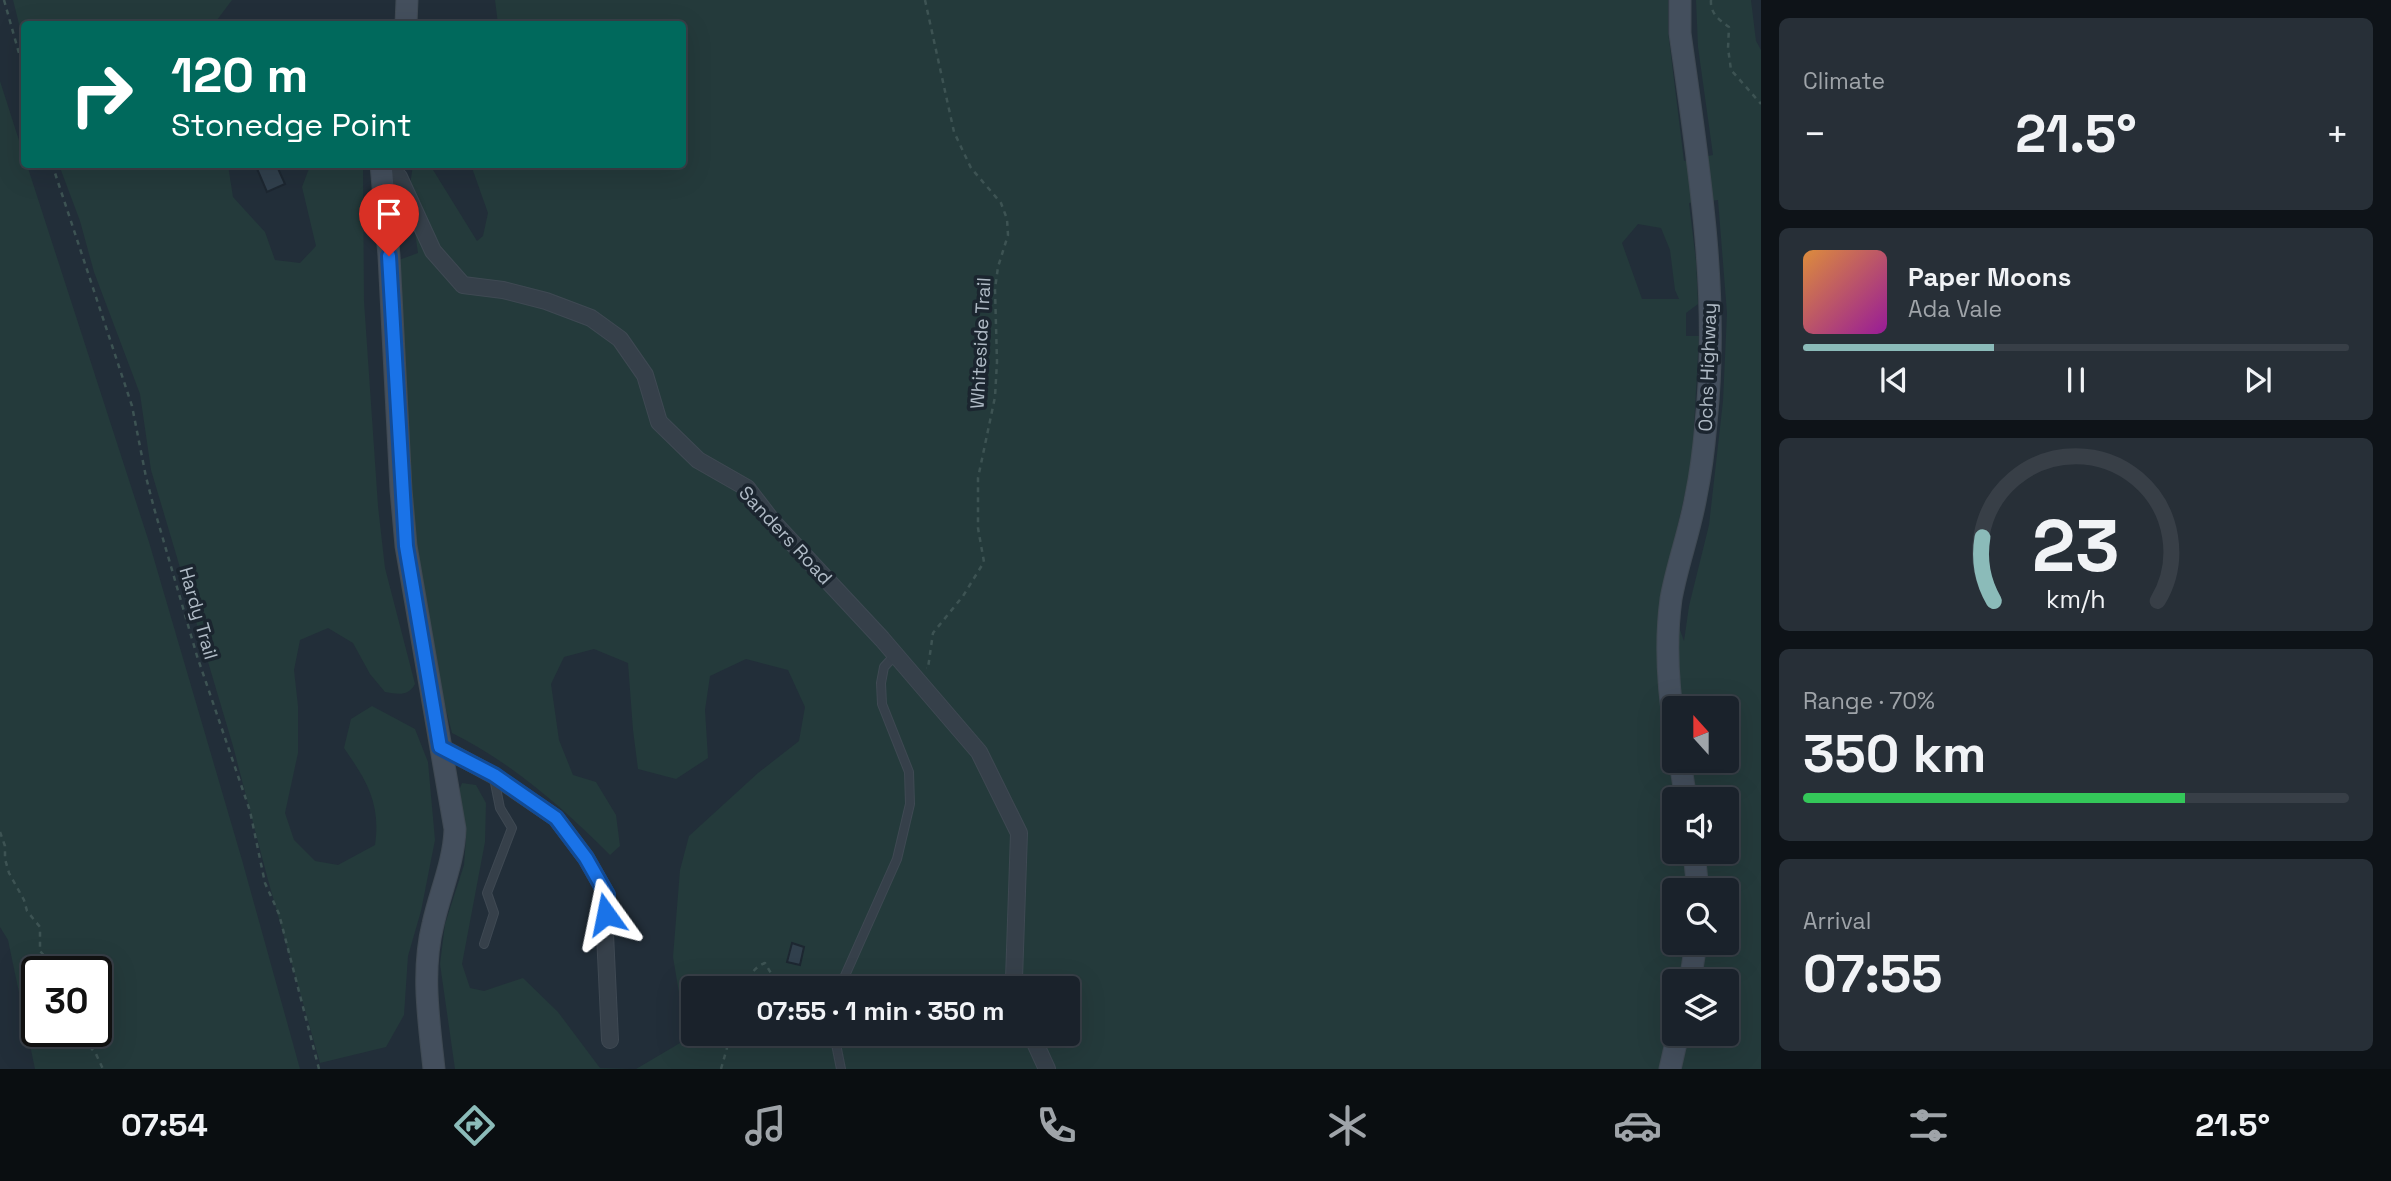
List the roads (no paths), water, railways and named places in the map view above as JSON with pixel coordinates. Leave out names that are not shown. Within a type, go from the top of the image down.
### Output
[{"type":"main road","points":[[406,21],[407,0]]},
{"type":"main road","name":"Ochs Highway","points":[[1669,696],[1667,645],[1671,599],[1696,496],[1706,421],[1712,328],[1709,253],[1680,33],[1680,0]]},
{"type":"main road","points":[[382,168],[406,546],[455,829],[454,848],[432,925],[427,962],[427,1009],[435,1069]]},
{"type":"main road","points":[[1670,1069],[1675,1046]]},
{"type":"street","name":"Sanders Road","points":[[387,168],[399,177],[433,251],[463,285],[503,290],[545,301],[591,318],[620,340],[645,375],[659,422],[698,460],[747,488],[773,522],[907,668],[979,752],[1019,833],[1014,976]]},
{"type":"street","points":[[440,747],[494,775],[556,818],[586,858],[607,895],[605,934],[610,1040]]},
{"type":"street","points":[[1036,1046],[1047,1069]]},
{"type":"lane","points":[[844,976],[897,859],[910,804],[909,772],[882,704],[881,682],[884,667],[895,655]]},
{"type":"lane","points":[[484,944],[494,914],[487,893],[512,828],[500,808],[494,775]]},
{"type":"lane","points":[[836,1046],[841,1069]]}]
